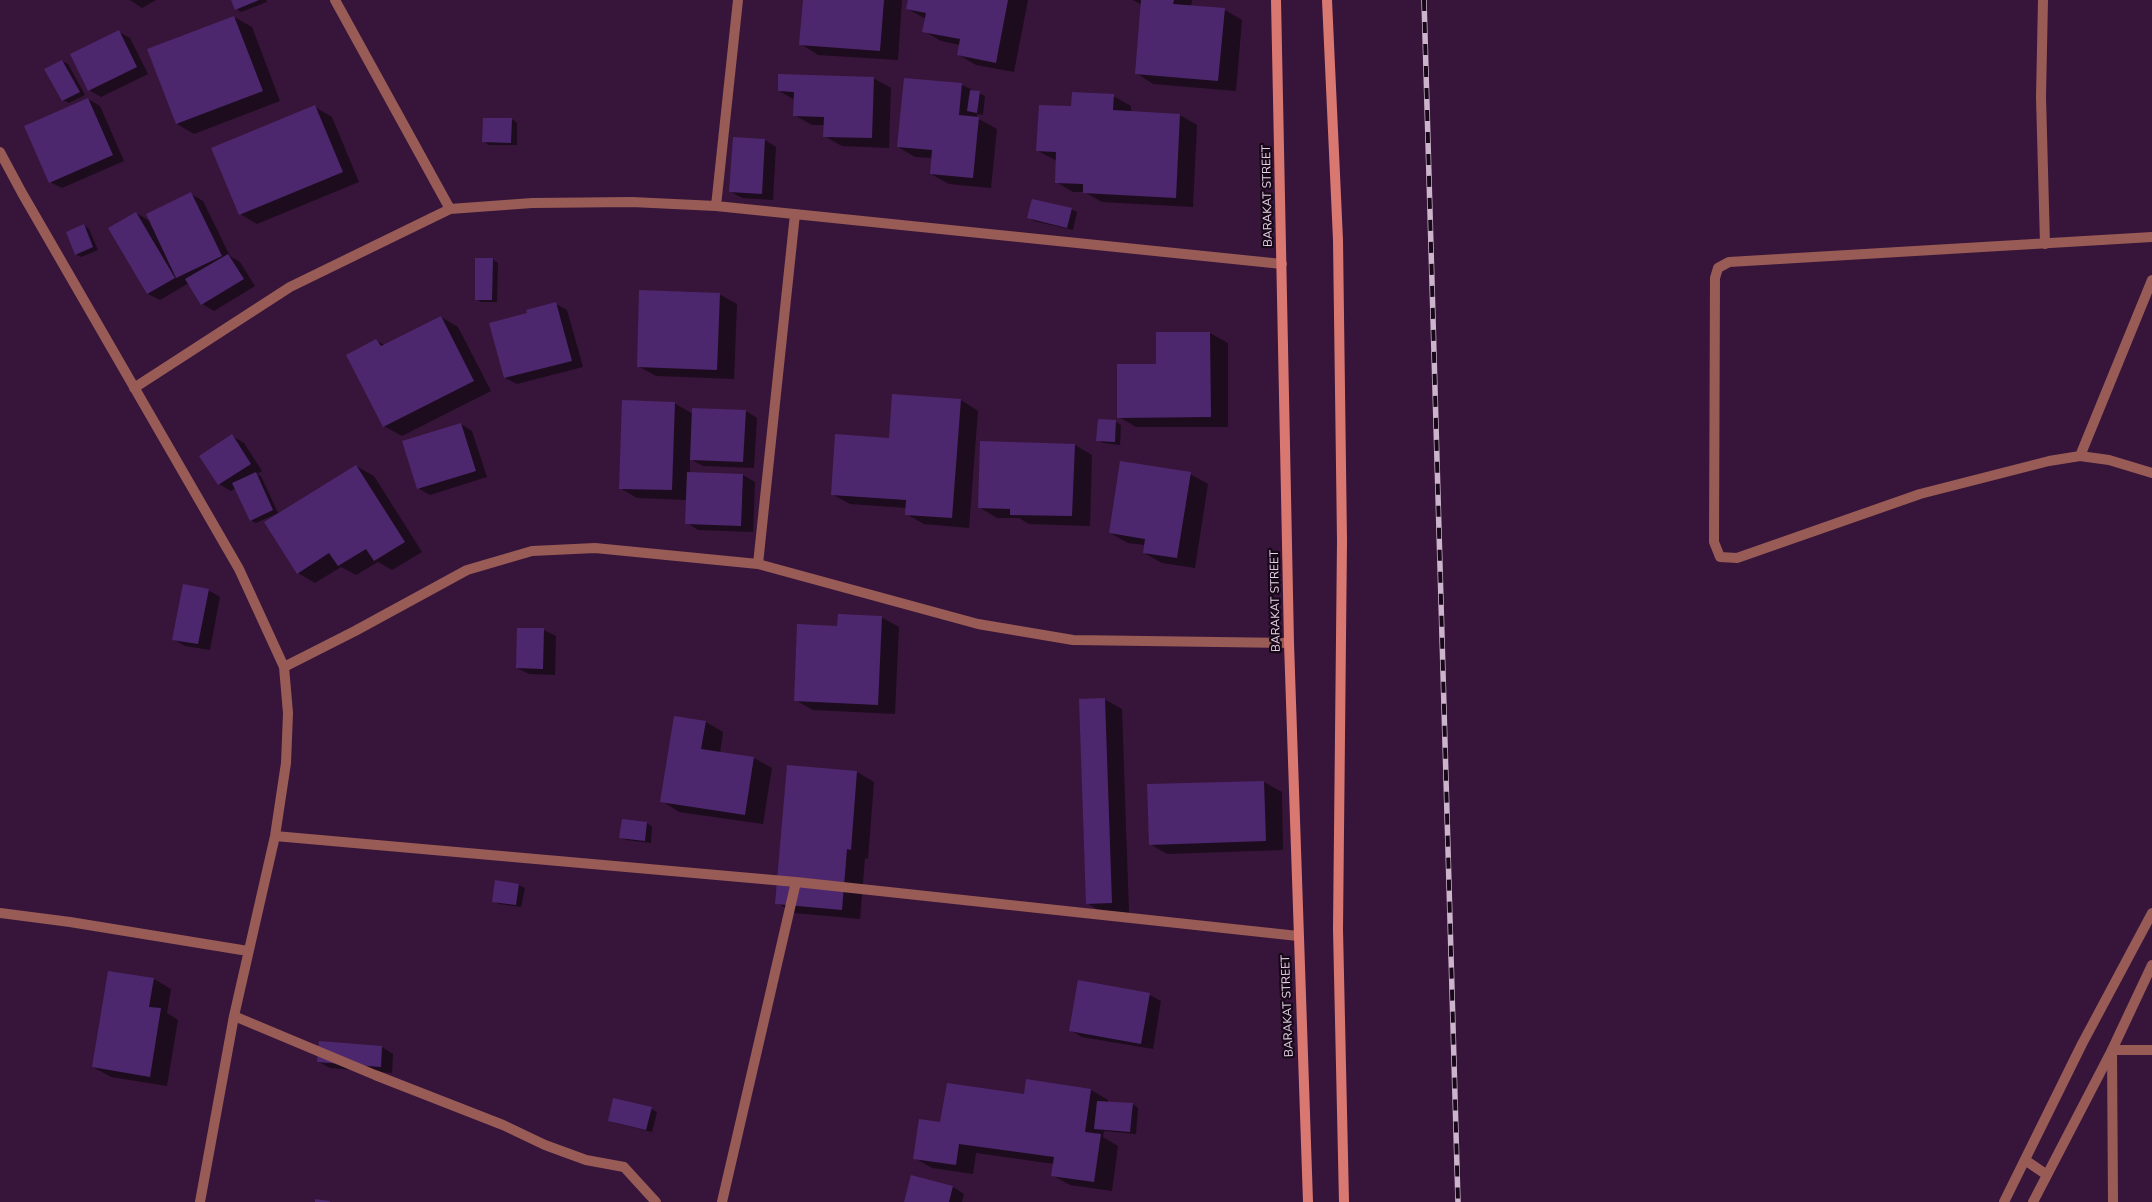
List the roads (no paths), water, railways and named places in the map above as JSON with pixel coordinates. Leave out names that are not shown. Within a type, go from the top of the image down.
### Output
[{"type":"main road","name":"BARAKAT STREET","points":[[1276,0],[1289,643],[1308,1202]]},
{"type":"main road","points":[[1327,0],[1338,240],[1342,541],[1338,928],[1344,1202]]},
{"type":"street","points":[[335,0],[450,210]]},
{"type":"street","points":[[716,206],[738,0]]},
{"type":"street","points":[[2043,0],[2041,98],[2045,244]]},
{"type":"street","points":[[0,152],[239,569],[284,667],[288,713],[286,763],[275,836],[234,1016],[200,1202]]},
{"type":"street","points":[[134,388],[290,287],[450,210],[550,203],[632,202],[716,206],[1282,264]]},
{"type":"street","points":[[758,564],[795,214]]},
{"type":"street","points":[[2152,237],[1729,262],[1718,268],[1715,278],[1714,542],[1720,557],[1738,558],[1920,494],[2049,461],[2080,456],[2109,460],[2152,473]]},
{"type":"street","points":[[2080,456],[2152,280]]},
{"type":"street","points":[[284,667],[355,632],[467,570],[532,551],[595,548],[758,564],[978,624],[1073,640],[1289,643]]},
{"type":"street","points":[[275,836],[796,882],[1298,936]]},
{"type":"street","points":[[722,1202],[796,882]]},
{"type":"street","points":[[0,913],[70,922],[248,951]]},
{"type":"street","points":[[2004,1202],[2082,1044],[2152,913]]},
{"type":"street","points":[[2033,1202],[2112,1050],[2152,965]]},
{"type":"street","points":[[234,1016],[375,1075],[503,1124],[545,1145],[586,1160],[624,1166],[656,1202]]},
{"type":"street","points":[[2112,1050],[2152,1050]]},
{"type":"street","points":[[2112,1050],[2113,1202]]},
{"type":"street","points":[[2024,1160],[2047,1175]]},
{"type":"railway","points":[[1424,0],[1458,1202]]}]
